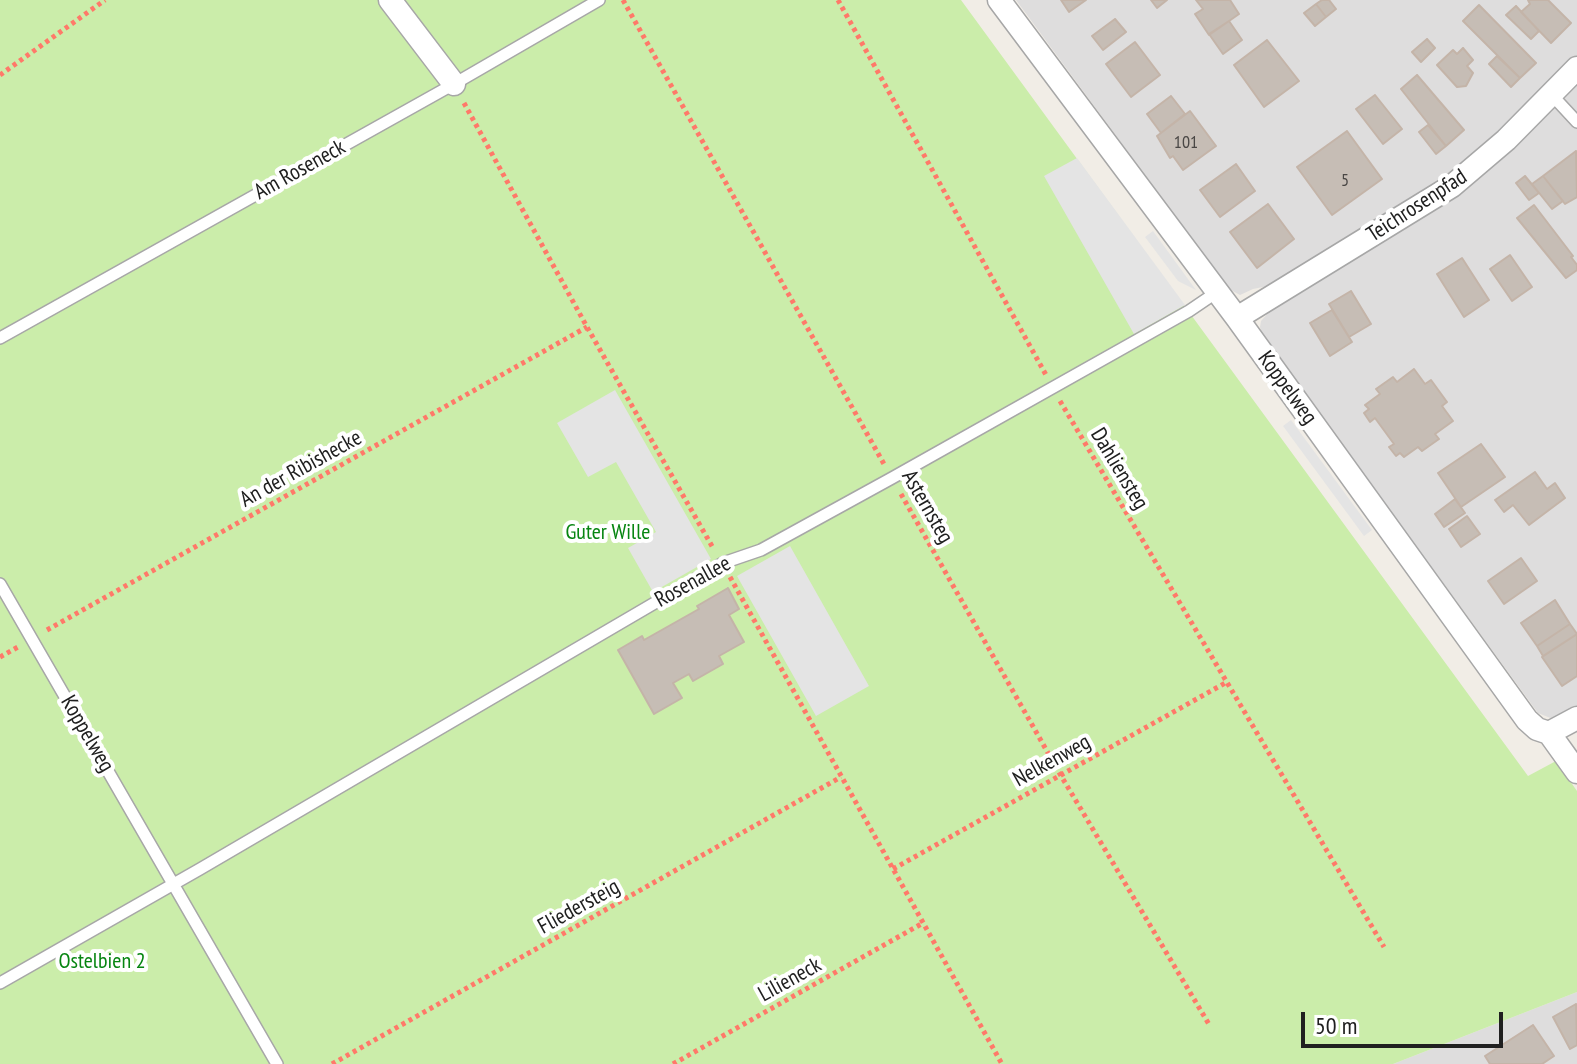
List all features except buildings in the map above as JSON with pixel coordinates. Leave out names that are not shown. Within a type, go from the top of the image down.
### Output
[{"type":"street","points":[[390,0],[454,84]]},
{"type":"street","name":"Koppelweg","points":[[999,0],[1237,318],[1527,720],[1537,729],[1549,733],[1577,772]]},
{"type":"street","name":"Teichrosenpfad","points":[[1237,318],[1452,186],[1478,166],[1577,68]]},
{"type":"street","points":[[1549,733],[1577,718]]},
{"type":"lane","name":"Am Roseneck","points":[[0,338],[599,0]]},
{"type":"lane","points":[[1551,94],[1577,122]]},
{"type":"lane","name":"Rosenallee","points":[[0,983],[723,563],[761,550],[1053,388],[1217,292]]},
{"type":"lane","name":"Koppelweg","points":[[0,584],[277,1064]]},
{"type":"path","points":[[0,75],[105,0]]},
{"type":"path","name":"Asternsteg","points":[[623,0],[1060,774],[1210,1026]]},
{"type":"path","name":"Dahliensteg","points":[[838,0],[1053,388],[1384,947]]},
{"type":"path","points":[[454,84],[587,327],[723,563],[1002,1064]]},
{"type":"path","name":"An der Ribishecke","points":[[32,639],[587,327]]},
{"type":"path","name":"Nelkenweg","points":[[893,869],[1227,682]]},
{"type":"path","name":"Fliedersteig","points":[[332,1064],[841,777]]},
{"type":"path","name":"Lilieneck","points":[[673,1064],[923,923]]},
{"type":"shaded area","points":[[1016,0],[1577,0],[1577,59],[1482,154],[1278,284],[1240,295],[1229,289]]},
{"type":"shaded area","points":[[1577,78],[1577,706],[1553,719],[1538,713],[1262,335],[1260,327],[1261,321],[1271,310],[1428,208]]},
{"type":"shaded area","points":[[1077,158],[1185,305],[1134,334],[1044,176]]},
{"type":"shaded area","points":[[1153,231],[1196,290],[1178,281],[1145,237]]},
{"type":"shaded area","points":[[615,390],[711,559],[653,592],[628,548],[656,532],[616,462],[588,477],[557,423]]},
{"type":"shaded area","points":[[1291,420],[1372,530],[1364,536],[1283,426]]},
{"type":"shaded area","points":[[790,546],[869,686],[816,716],[737,576]]},
{"type":"shaded area","points":[[1577,992],[1577,1064],[1393,1064]]},
{"type":"green space","name":"Guter Wille","points":[[0,0],[961,0],[1528,776],[1556,761],[1577,791],[1577,992],[1393,1064],[0,1064]]},
{"type":"park label","name":"Ostelbien 2","points":[[102,962]]}]
